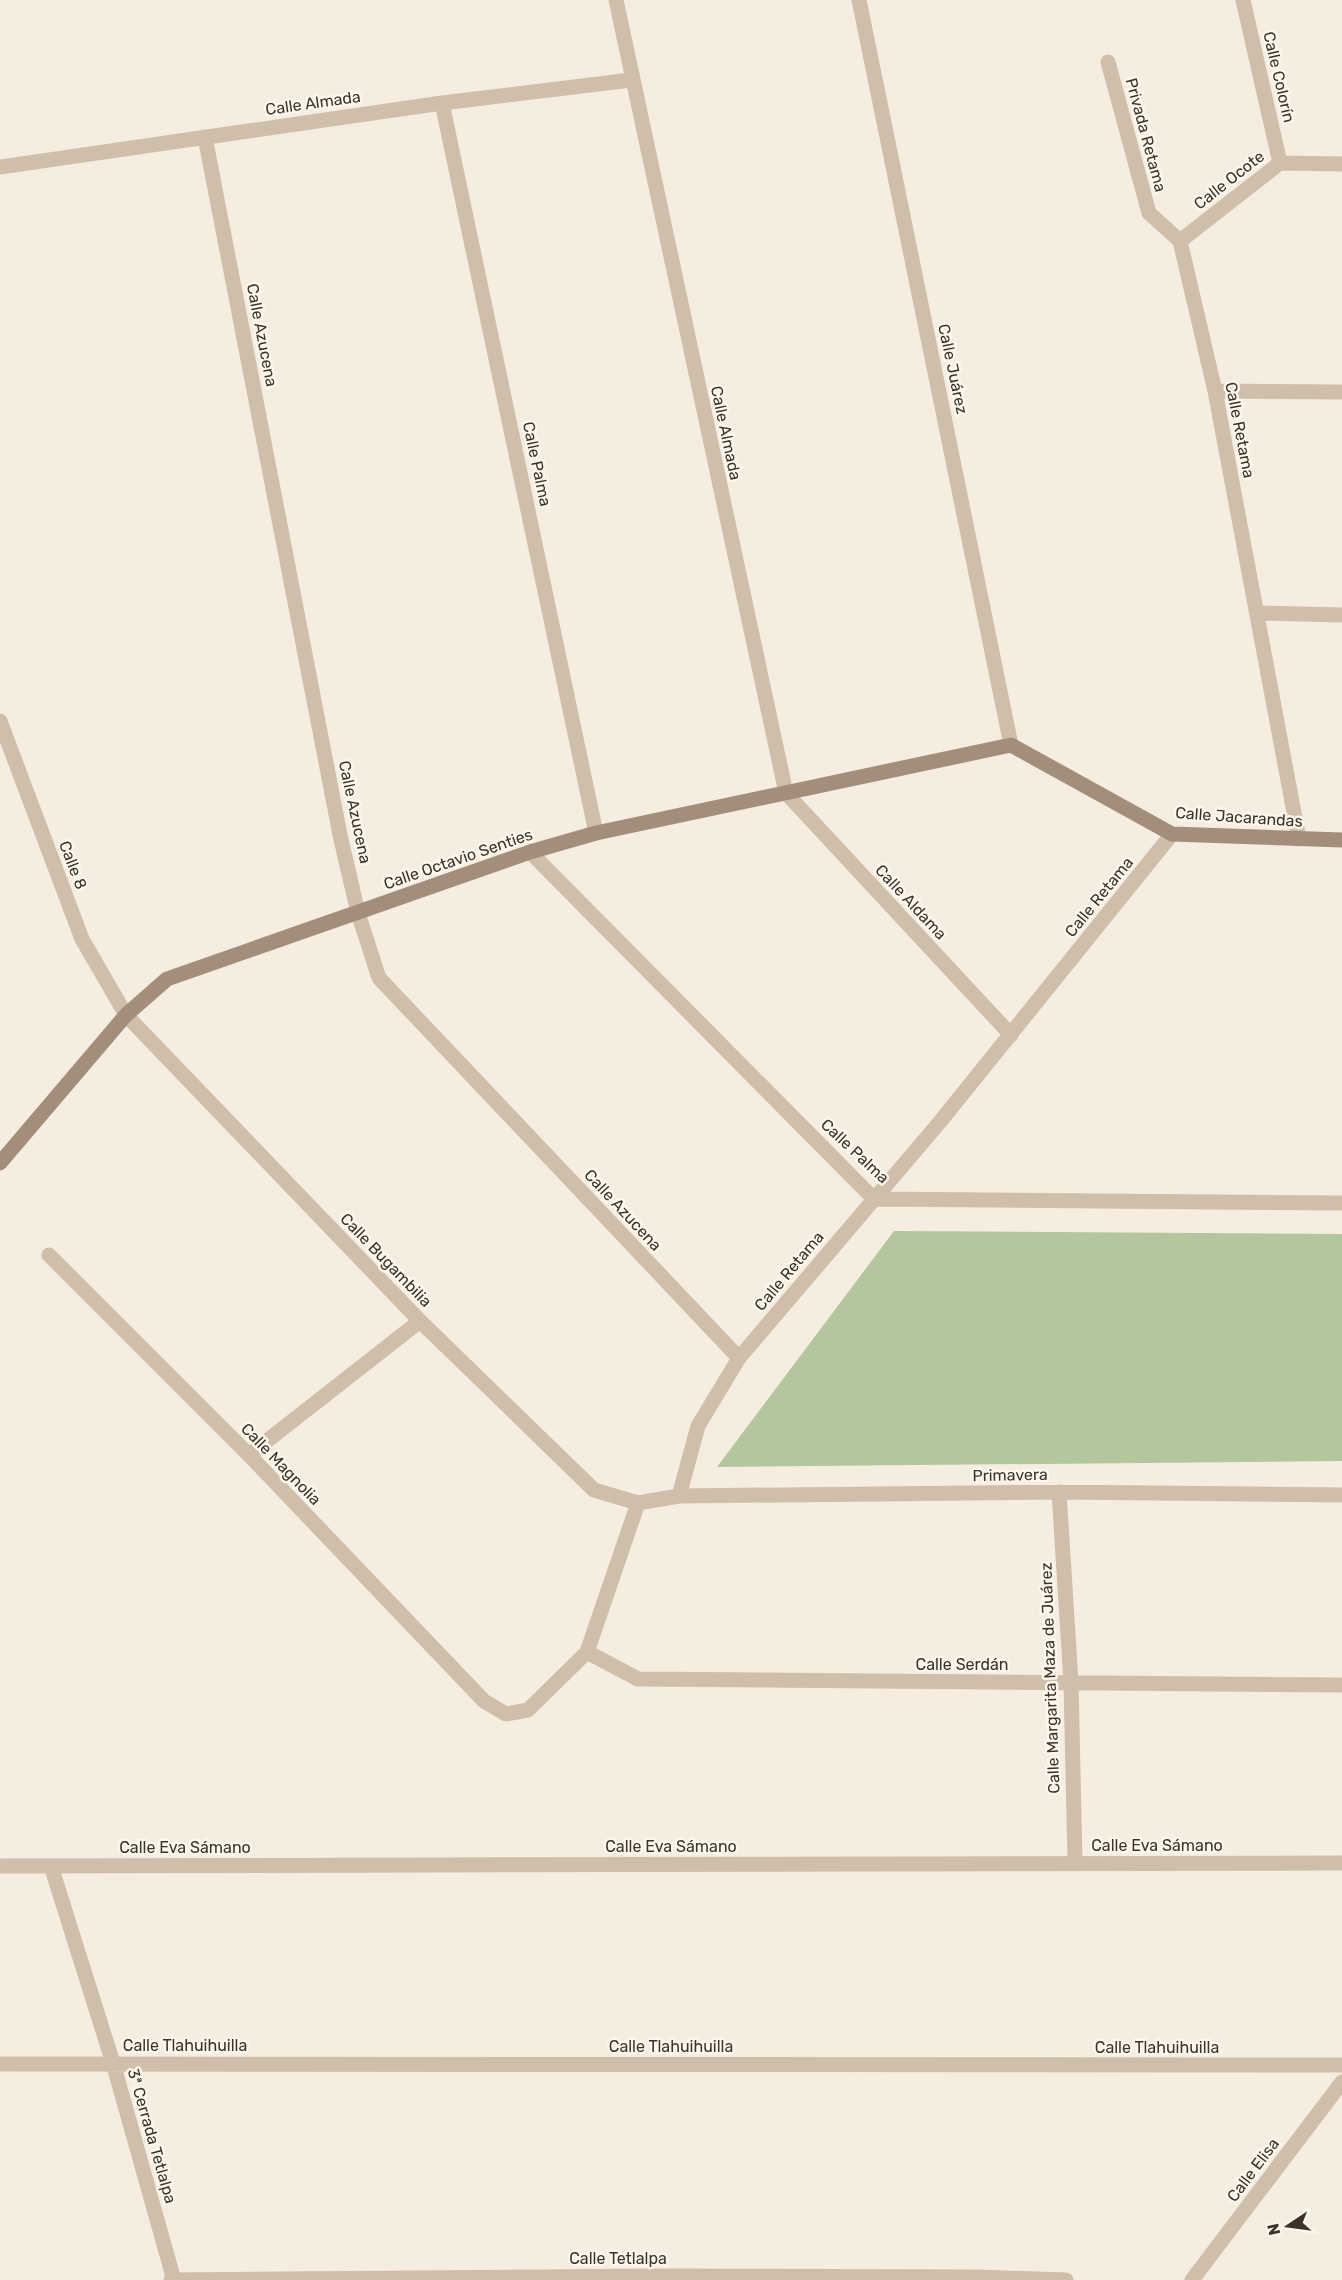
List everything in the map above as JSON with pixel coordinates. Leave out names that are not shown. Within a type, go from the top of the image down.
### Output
[{"type":"street","name":"Calle Almada","points":[[616,0],[631,80],[786,793]]},
{"type":"street","name":"Calle Juárez","points":[[859,0],[1011,745]]},
{"type":"street","name":"Calle Colorín","points":[[1243,0],[1280,163]]},
{"type":"street","name":"Privada Retama","points":[[1108,62],[1149,213],[1180,241]]},
{"type":"street","name":"Calle Almada","points":[[0,167],[442,103],[631,80]]},
{"type":"street","name":"Calle Palma","points":[[442,103],[596,833]]},
{"type":"street","name":"Calle Azucena","points":[[205,137],[340,836],[358,913],[379,978],[739,1358]]},
{"type":"street","name":"Calle Ocote","points":[[1180,241],[1280,163],[1342,164]]},
{"type":"street","name":"Calle Retama","points":[[1180,241],[1215,391],[1299,839]]},
{"type":"street","points":[[1215,391],[1342,393]]},
{"type":"street","points":[[1257,613],[1342,615]]},
{"type":"street","name":"Calle 8","points":[[0,720],[82,939],[126,1015]]},
{"type":"street","name":"Calle Octavio Senties","points":[[0,1163],[126,1015],[167,979],[530,852],[596,833],[1011,745]]},
{"type":"street","name":"Calle Jacarandas","points":[[1011,745],[1172,834],[1342,840]]},
{"type":"street","name":"Calle Aldama","points":[[786,793],[1011,1035]]},
{"type":"street","name":"Calle Retama","points":[[679,1496],[698,1426],[739,1358],[1011,1035],[1172,834]]},
{"type":"street","name":"Calle Palma","points":[[530,852],[874,1199],[1342,1203]]},
{"type":"street","name":"Calle Bugambilia","points":[[126,1015],[420,1321],[594,1490],[638,1503]]},
{"type":"street","name":"Calle Magnolia","points":[[50,1255],[249,1455],[484,1701],[506,1714],[528,1710],[587,1652]]},
{"type":"street","points":[[249,1455],[420,1321]]},
{"type":"street","name":"Primavera","points":[[679,1496],[1059,1492],[1342,1495]]},
{"type":"street","name":"Calle Margarita Maza de Juárez","points":[[1059,1492],[1071,1682],[1075,1863]]},
{"type":"street","points":[[587,1652],[638,1503],[679,1496]]},
{"type":"street","name":"Calle Serdán","points":[[587,1652],[638,1679],[1342,1685]]},
{"type":"street","name":"Calle Eva Sámano","points":[[0,1866],[1342,1863]]},
{"type":"street","name":"3ª Cerrada Tetlalpa","points":[[51,1866],[113,2063],[173,2280]]},
{"type":"street","name":"Calle Tlahuihuilla","points":[[0,2064],[1342,2065]]},
{"type":"street","name":"Calle Elisa","points":[[1192,2280],[1342,2082]]},
{"type":"street","name":"Calle Tetlalpa","points":[[173,2280],[656,2276],[965,2277],[1066,2280]]},
{"type":"green space","points":[[894,1231],[1342,1234],[1342,1461],[717,1467]]}]
